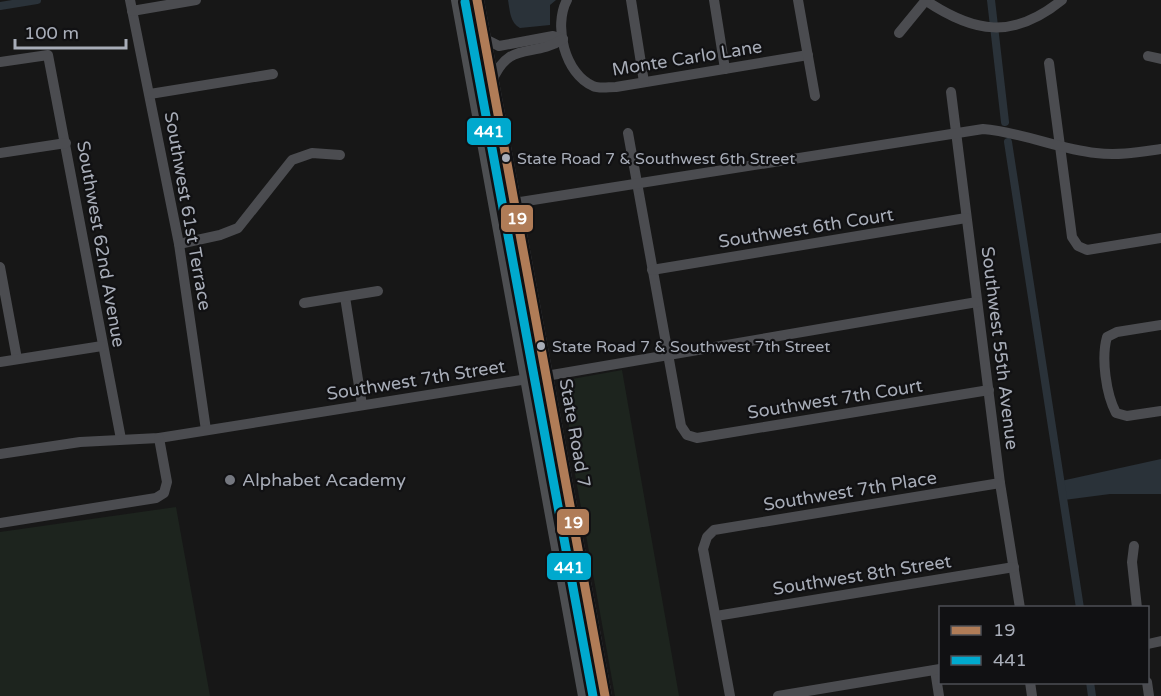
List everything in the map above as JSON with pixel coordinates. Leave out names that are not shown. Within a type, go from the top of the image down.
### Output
[{"type":"main road","name":"State Road 7","points":[[458,0],[585,696]]},
{"type":"main road","name":"State Road 7","points":[[477,0],[605,696]]},
{"type":"main road","points":[[490,176],[502,196],[514,203]]},
{"type":"street","points":[[131,6],[196,0]]},
{"type":"street","points":[[563,39],[561,27],[567,0]]},
{"type":"street","points":[[630,0],[644,82]]},
{"type":"street","points":[[714,0],[725,69]]},
{"type":"street","points":[[798,0],[815,96]]},
{"type":"street","points":[[899,33],[925,0],[956,20],[982,27],[1002,27],[1038,17],[1062,0]]},
{"type":"street","name":"Southwest 61st Terrace","points":[[131,6],[179,244],[206,430]]},
{"type":"street","points":[[484,39],[499,46],[553,36],[563,39]]},
{"type":"street","points":[[492,81],[504,59],[514,54],[553,46],[563,39]]},
{"type":"street","name":"Monte Carlo Lane","points":[[563,39],[566,53],[577,74],[596,88],[808,55]]},
{"type":"street","name":"Southwest 62nd Avenue","points":[[0,62],[48,55],[121,439]]},
{"type":"street","points":[[1148,56],[1161,59]]},
{"type":"street","points":[[1049,63],[1072,237],[1078,246],[1087,250],[1161,238]]},
{"type":"street","points":[[150,94],[273,74]]},
{"type":"street","name":"Southwest 55th Avenue","points":[[951,92],[1000,483],[1020,606]]},
{"type":"street","points":[[514,203],[983,129],[1008,131],[1060,146],[1114,154],[1161,149]]},
{"type":"street","points":[[628,133],[668,353]]},
{"type":"street","points":[[0,153],[66,144]]},
{"type":"street","points":[[179,244],[220,235],[238,228],[292,160],[312,153],[340,155]]},
{"type":"street","name":"Southwest 6th Court","points":[[652,270],[966,218]]},
{"type":"street","points":[[0,267],[17,359]]},
{"type":"street","points":[[304,303],[378,291]]},
{"type":"street","points":[[345,297],[362,405]]},
{"type":"street","name":"Southwest 7th Street","points":[[0,454],[80,441],[159,438],[528,379],[668,353],[977,302]]},
{"type":"street","points":[[1161,325],[1117,332],[1107,337],[1105,359],[1111,404],[1116,412],[1127,416],[1161,411]]},
{"type":"street","points":[[0,362],[102,346]]},
{"type":"street","name":"Southwest 7th Court","points":[[668,353],[681,426],[687,435],[697,438],[989,390]]},
{"type":"street","points":[[0,523],[156,498],[164,493],[167,482],[159,438]]},
{"type":"street","name":"Southwest 7th Place","points":[[716,616],[703,549],[706,537],[714,531],[1000,483]]},
{"type":"street","points":[[1134,546],[1132,562],[1137,606]]},
{"type":"street","name":"Southwest 8th Street","points":[[716,616],[1014,567]]},
{"type":"street","points":[[716,616],[730,696]]},
{"type":"street","points":[[778,696],[840,690],[938,669],[939,696]]},
{"type":"shaded area","points":[[508,0],[556,0],[550,5],[550,25],[520,28],[512,20]]},
{"type":"shaded area","points":[[622,370],[679,696],[615,696],[573,463],[566,398],[572,379]]},
{"type":"shaded area","points":[[1161,459],[1161,494],[1110,494],[1064,500],[1061,481]]},
{"type":"shaded area","points":[[176,507],[210,696],[0,696],[0,532]]},
{"type":"waterway","points":[[0,6],[37,0]]},
{"type":"waterway","points":[[991,0],[1005,122]]},
{"type":"waterway","points":[[1008,142],[1080,606]]},
{"type":"waterway","points":[[1090,684],[1092,696]]},
{"type":"transit line","name":"19","points":[[477,0],[605,696]]},
{"type":"transit line","name":"441","points":[[465,2],[593,696]]},
{"type":"place","name":"State Road 7 & Southwest 6th Street","points":[[506,158]]},
{"type":"place","name":"State Road 7 & Southwest 7th Street","points":[[541,346]]},
{"type":"place","name":"Alphabet Academy","points":[[230,480]]}]
